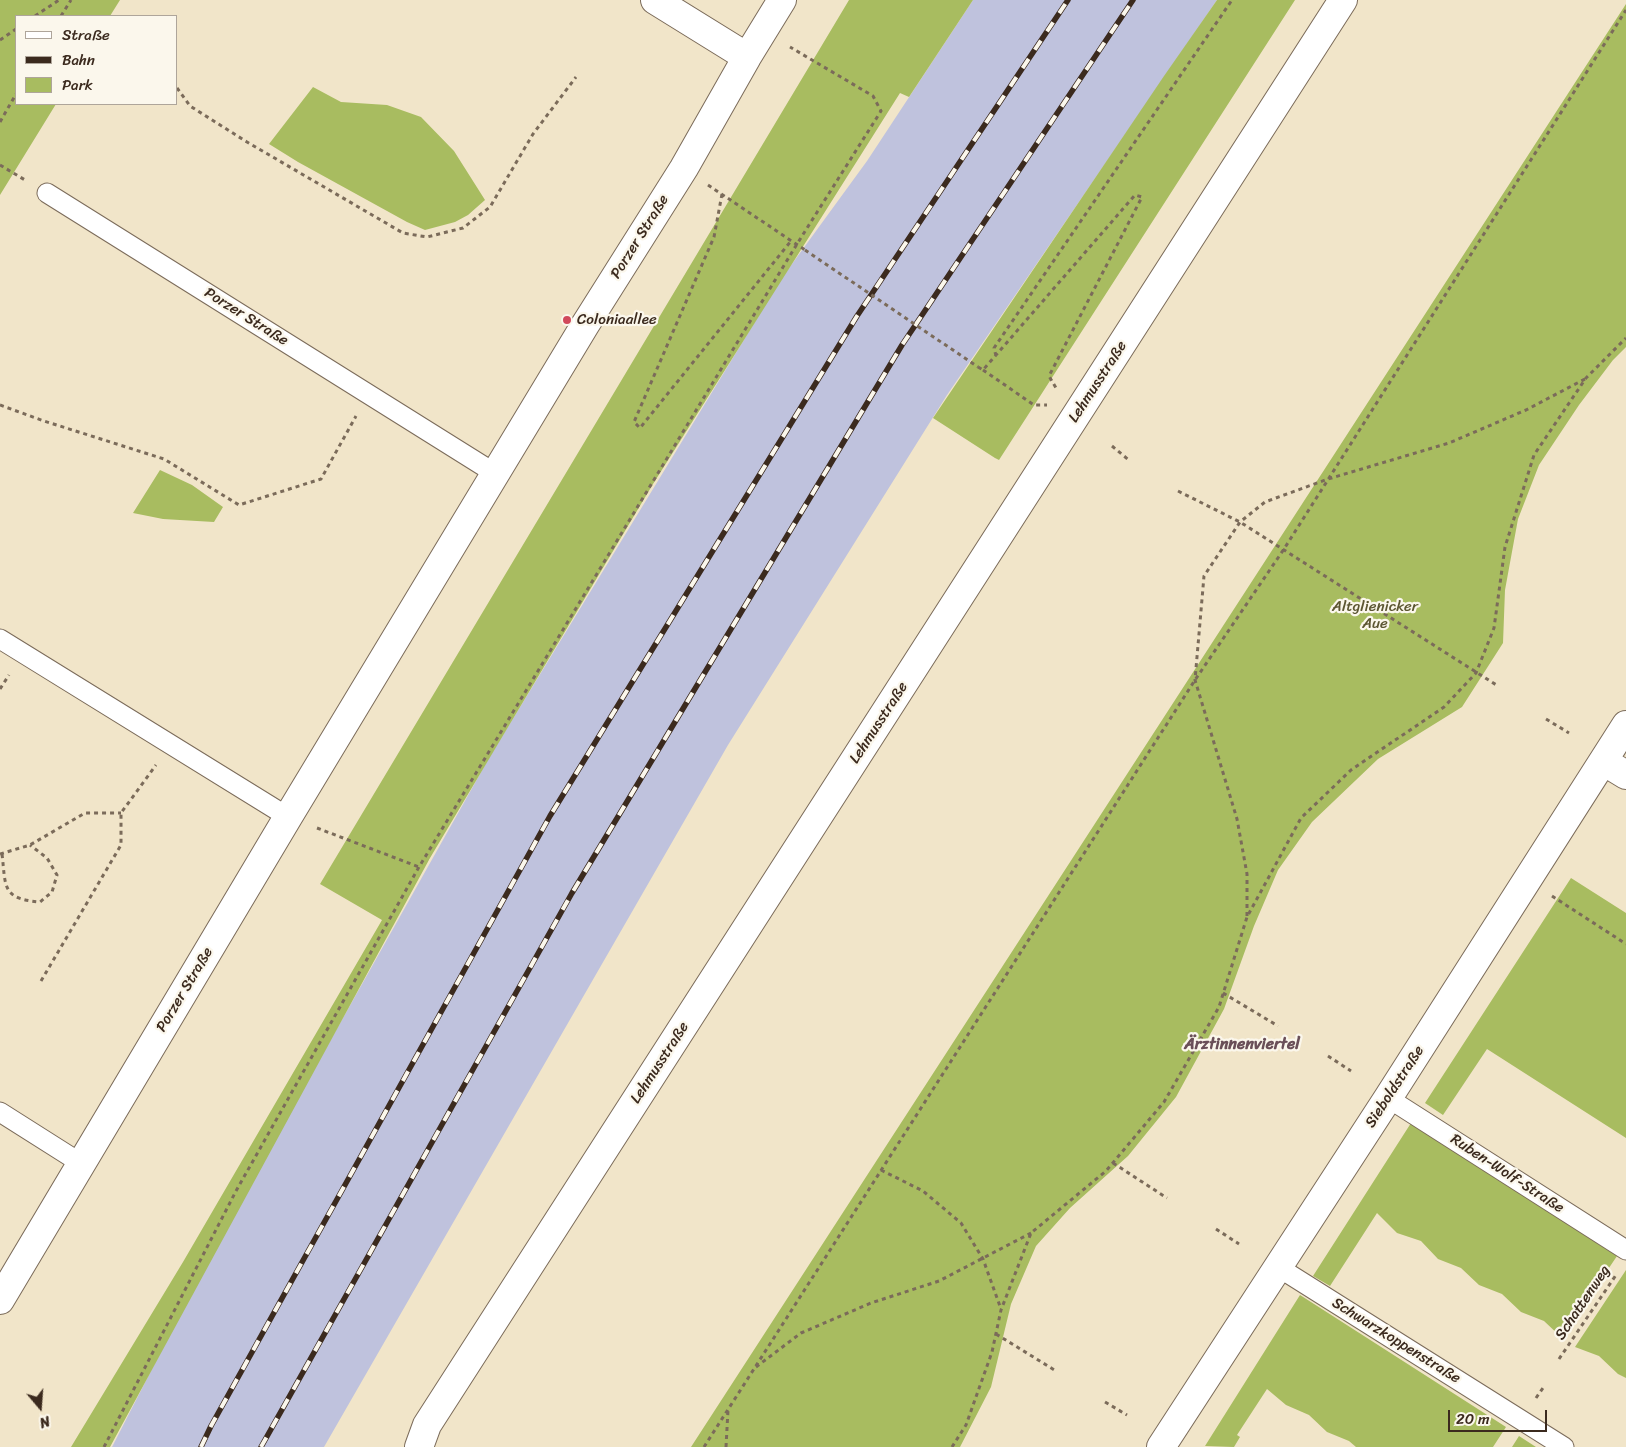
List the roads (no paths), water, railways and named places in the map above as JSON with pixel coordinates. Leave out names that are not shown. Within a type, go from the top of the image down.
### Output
[{"type":"street","points":[[655,0],[747,57]]},
{"type":"street","name":"Porzer Straße","points":[[0,1300],[288,817],[585,325],[684,168],[747,57],[782,0]]},
{"type":"street","name":"Lehmusstraße","points":[[419,1447],[427,1425],[1343,0]]},
{"type":"street","name":"Sieboldstraße","points":[[1168,1444],[1278,1267],[1626,724]]},
{"type":"street","points":[[1603,761],[1626,775]]},
{"type":"lane","name":"Porzer Straße","points":[[47,193],[496,474]]},
{"type":"lane","points":[[0,639],[288,817]]},
{"type":"lane","name":"Ruben-Wolf-Straße","points":[[1388,1098],[1623,1259]]},
{"type":"lane","points":[[0,1112],[82,1164]]},
{"type":"lane","name":"Schwarzkoppenstraße","points":[[1278,1267],[1564,1447]]},
{"type":"railway","points":[[201,1447],[550,816],[857,316],[1068,0]]},
{"type":"railway","points":[[261,1447],[572,893],[902,345],[1133,0]]},
{"type":"place","name":"Coloniaallee","points":[[567,320]]},
{"type":"district","name":"Ärztinnenviertel","points":[[1242,1045]]},
{"type":"park label","name":"Altglienicker Aue","points":[[1375,616]]}]
